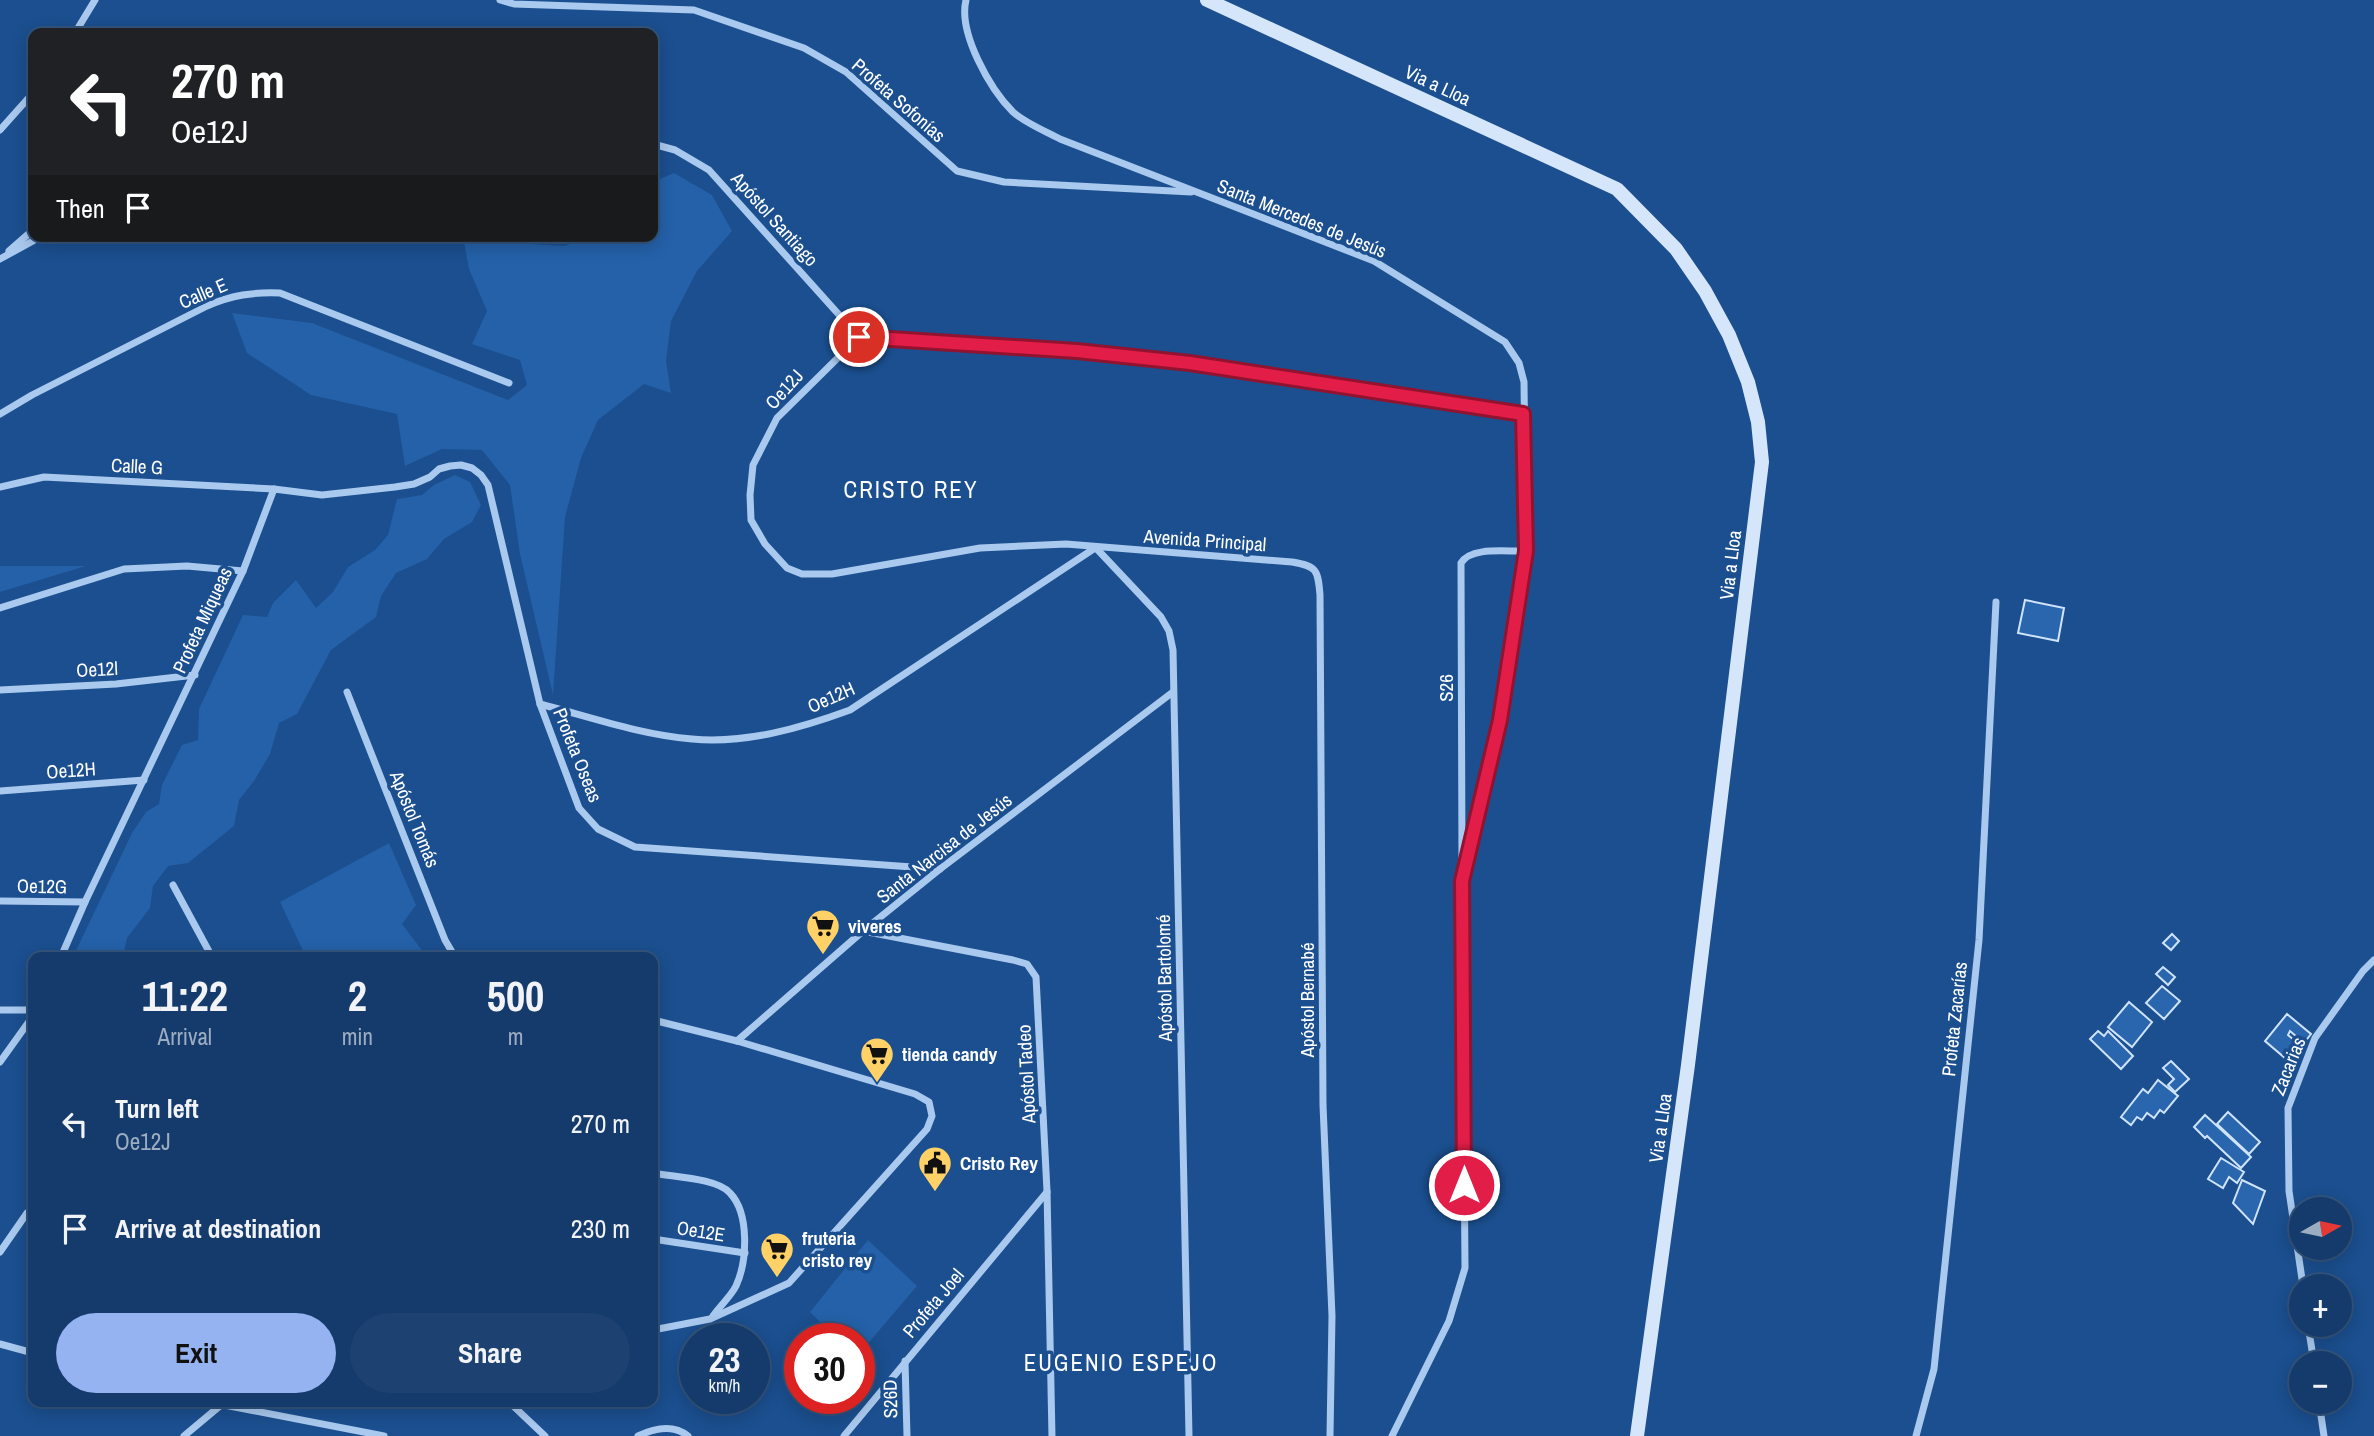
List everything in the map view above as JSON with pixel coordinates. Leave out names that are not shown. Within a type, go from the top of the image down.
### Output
[{"type":"street","points":[[78,28],[95,0]]},
{"type":"street","name":"Profeta Sofonías","points":[[500,0],[514,4],[694,10],[804,48],[846,72],[957,171],[1004,182],[1198,193]]},
{"type":"street","name":"Santa Mercedes de Jesús","points":[[965,0],[966,32],[993,86],[1014,113],[1060,139],[1374,261],[1505,342],[1519,363],[1524,382],[1526,551],[1500,720],[1462,881],[1465,1268],[1448,1321],[1392,1436]]},
{"type":"street","name":"Via a Lloa","points":[[1207,0],[1617,189],[1676,249],[1705,291],[1729,335],[1748,382],[1758,422],[1762,462],[1688,1065],[1637,1436]]},
{"type":"street","points":[[0,130],[28,99]]},
{"type":"street","name":"Apóstol Santiago","points":[[658,145],[676,150],[709,170],[859,337]]},
{"type":"street","points":[[0,258],[28,234]]},
{"type":"street","points":[[0,258],[31,242]]},
{"type":"street","name":"Calle E","points":[[0,414],[207,306],[229,296],[253,292],[280,293],[509,383]]},
{"type":"street","points":[[859,337],[1077,351],[1190,363],[1523,414]]},
{"type":"street","name":"Oe12J","points":[[859,337],[777,418],[753,465],[751,520],[765,544],[787,568],[802,574],[832,574],[980,548],[1066,544],[1096,547]]},
{"type":"street","name":"Profeta Oseas","points":[[274,489],[322,495],[395,487],[414,484],[450,466],[461,465],[472,468],[481,475],[491,495],[540,704],[579,808],[598,829],[635,847],[940,869]]},
{"type":"street","name":"Calle G","points":[[0,487],[44,477],[274,489]]},
{"type":"street","name":"Profeta Miqueas","points":[[63,952],[243,571],[274,489]]},
{"type":"street","name":"Avenida Principal","points":[[1096,547],[1292,562],[1311,566]]},
{"type":"street","name":"Apóstol Bartolomé","points":[[1096,547],[1161,617],[1169,631],[1173,650],[1189,1436]]},
{"type":"street","name":"Oe12H","points":[[540,704],[650,732],[693,739],[734,739],[814,724],[850,710],[1096,547]]},
{"type":"street","name":"S26","points":[[1462,881],[1461,564],[1466,557],[1475,553],[1526,551]]},
{"type":"street","points":[[0,608],[124,569],[187,566],[243,571]]},
{"type":"street","name":"Apóstol Bernabé","points":[[1311,566],[1319,576],[1320,595],[1323,1105],[1332,1316],[1330,1436]]},
{"type":"street","name":"Profeta Zacarías","points":[[1916,1436],[1934,1369],[1979,940],[1996,602]]},
{"type":"street","name":"Oe12l","points":[[0,690],[116,684],[195,675]]},
{"type":"street","name":"Apóstol Tomás","points":[[347,692],[452,952]]},
{"type":"street","name":"Santa Narcisa de Jesús","points":[[737,1041],[863,931],[940,869],[1173,692]]},
{"type":"street","name":"Oe12H","points":[[0,791],[144,780]]},
{"type":"street","points":[[173,885],[209,952]]},
{"type":"street","name":"Oe12G","points":[[0,901],[85,902]]},
{"type":"street","name":"Apóstol Tadeo","points":[[863,931],[1027,964],[1036,976],[1047,1191],[1052,1436]]},
{"type":"street","name":"Zacarias","points":[[2300,1274],[2289,1191],[2288,1108],[2315,1038],[2363,971],[2374,960]]},
{"type":"street","points":[[0,1010],[28,1010]]},
{"type":"street","points":[[658,1021],[737,1041],[915,1094],[929,1102],[932,1116],[927,1129],[789,1283],[710,1319],[658,1329]]},
{"type":"street","points":[[0,1062],[28,1023]]},
{"type":"street","points":[[658,1174],[713,1183],[730,1192],[740,1208],[745,1253],[735,1287],[710,1319]]},
{"type":"street","name":"Profeta Joel","points":[[844,1436],[1047,1191]]},
{"type":"street","points":[[0,1252],[28,1212]]},
{"type":"street","name":"Oe12E","points":[[658,1241],[745,1253]]},
{"type":"street","points":[[0,1344],[28,1352]]},
{"type":"street","name":"S26D","points":[[905,1361],[906,1436]]},
{"type":"street","points":[[184,1436],[219,1407]]},
{"type":"street","points":[[232,1407],[384,1436]]},
{"type":"street","points":[[514,1407],[545,1436]]},
{"type":"street","points":[[2321,1414],[2324,1436]]},
{"type":"street","points":[[638,1436],[650,1430],[667,1428],[680,1430],[688,1436]]},
{"type":"shaded area","points":[[674,173],[712,195],[732,231],[697,271],[671,321],[666,361],[671,393],[644,384],[598,420],[581,458],[565,517],[553,695],[520,554],[510,485],[482,450],[442,449],[405,466],[397,414],[311,395],[247,353],[232,313],[312,323],[508,400],[527,385],[520,360],[472,344],[487,311],[469,269],[464,242],[565,246],[575,242],[658,242],[658,180]]},
{"type":"shaded area","points":[[455,475],[470,482],[481,505],[472,522],[444,539],[427,559],[396,573],[381,596],[376,617],[331,650],[297,714],[279,723],[270,754],[239,800],[234,826],[188,863],[168,866],[153,886],[150,908],[127,938],[124,952],[75,952],[132,833],[146,812],[159,804],[162,785],[182,745],[198,740],[199,709],[243,615],[267,617],[273,603],[296,580],[316,608],[333,592],[348,567],[375,550],[388,535],[397,499],[422,495],[434,485]]},
{"type":"shaded area","points":[[0,566],[86,566],[0,592]]},
{"type":"shaded area","points":[[389,843],[416,905],[402,924],[423,952],[304,952],[280,902]]},
{"type":"shaded area","points":[[868,1240],[917,1286],[875,1335],[875,1323],[821,1323],[810,1312]]},
{"type":"building","points":[[2025,600],[2064,608],[2058,641],[2018,633]]},
{"type":"building","points":[[2172,934],[2179,941],[2171,950],[2163,943]]},
{"type":"building","points":[[2163,967],[2175,977],[2168,985],[2156,974]]},
{"type":"building","points":[[2162,986],[2180,1001],[2164,1019],[2146,1003]]},
{"type":"building","points":[[2129,1002],[2152,1022],[2132,1047],[2108,1027]]},
{"type":"building","points":[[2287,1014],[2311,1034],[2304,1043],[2290,1031],[2288,1035],[2305,1049],[2292,1064],[2265,1041]]},
{"type":"building","points":[[2098,1031],[2104,1036],[2108,1031],[2133,1056],[2121,1069],[2090,1039]]},
{"type":"building","points":[[2171,1061],[2189,1079],[2175,1092],[2168,1085],[2174,1079],[2163,1068]]},
{"type":"building","points":[[2158,1080],[2178,1096],[2164,1113],[2160,1110],[2154,1118],[2147,1113],[2142,1120],[2137,1117],[2131,1125],[2121,1117],[2143,1089],[2148,1093]]},
{"type":"building","points":[[2228,1112],[2260,1142],[2249,1154],[2217,1124]]},
{"type":"building","points":[[2205,1115],[2251,1157],[2241,1168],[2194,1127]]},
{"type":"building","points":[[2221,1158],[2244,1172],[2237,1183],[2229,1177],[2223,1188],[2208,1179]]},
{"type":"building","points":[[2242,1180],[2265,1191],[2253,1224],[2233,1203]]},
{"type":"place","name":"viveres","points":[[823,956]]},
{"type":"place","name":"tienda candy","points":[[877,1084]]},
{"type":"place","name":"Cristo Rey","points":[[935,1193]]},
{"type":"place","name":"fruteria cristo rey","points":[[777,1279]]},
{"type":"district","name":"CRISTO REY","points":[[911,490]]},
{"type":"district","name":"EUGENIO ESPEJO","points":[[1121,1363]]},
{"type":"route","points":[[859,337],[1077,351],[1190,363],[1523,414],[1526,551],[1500,720],[1462,881],[1464,1185]]}]
